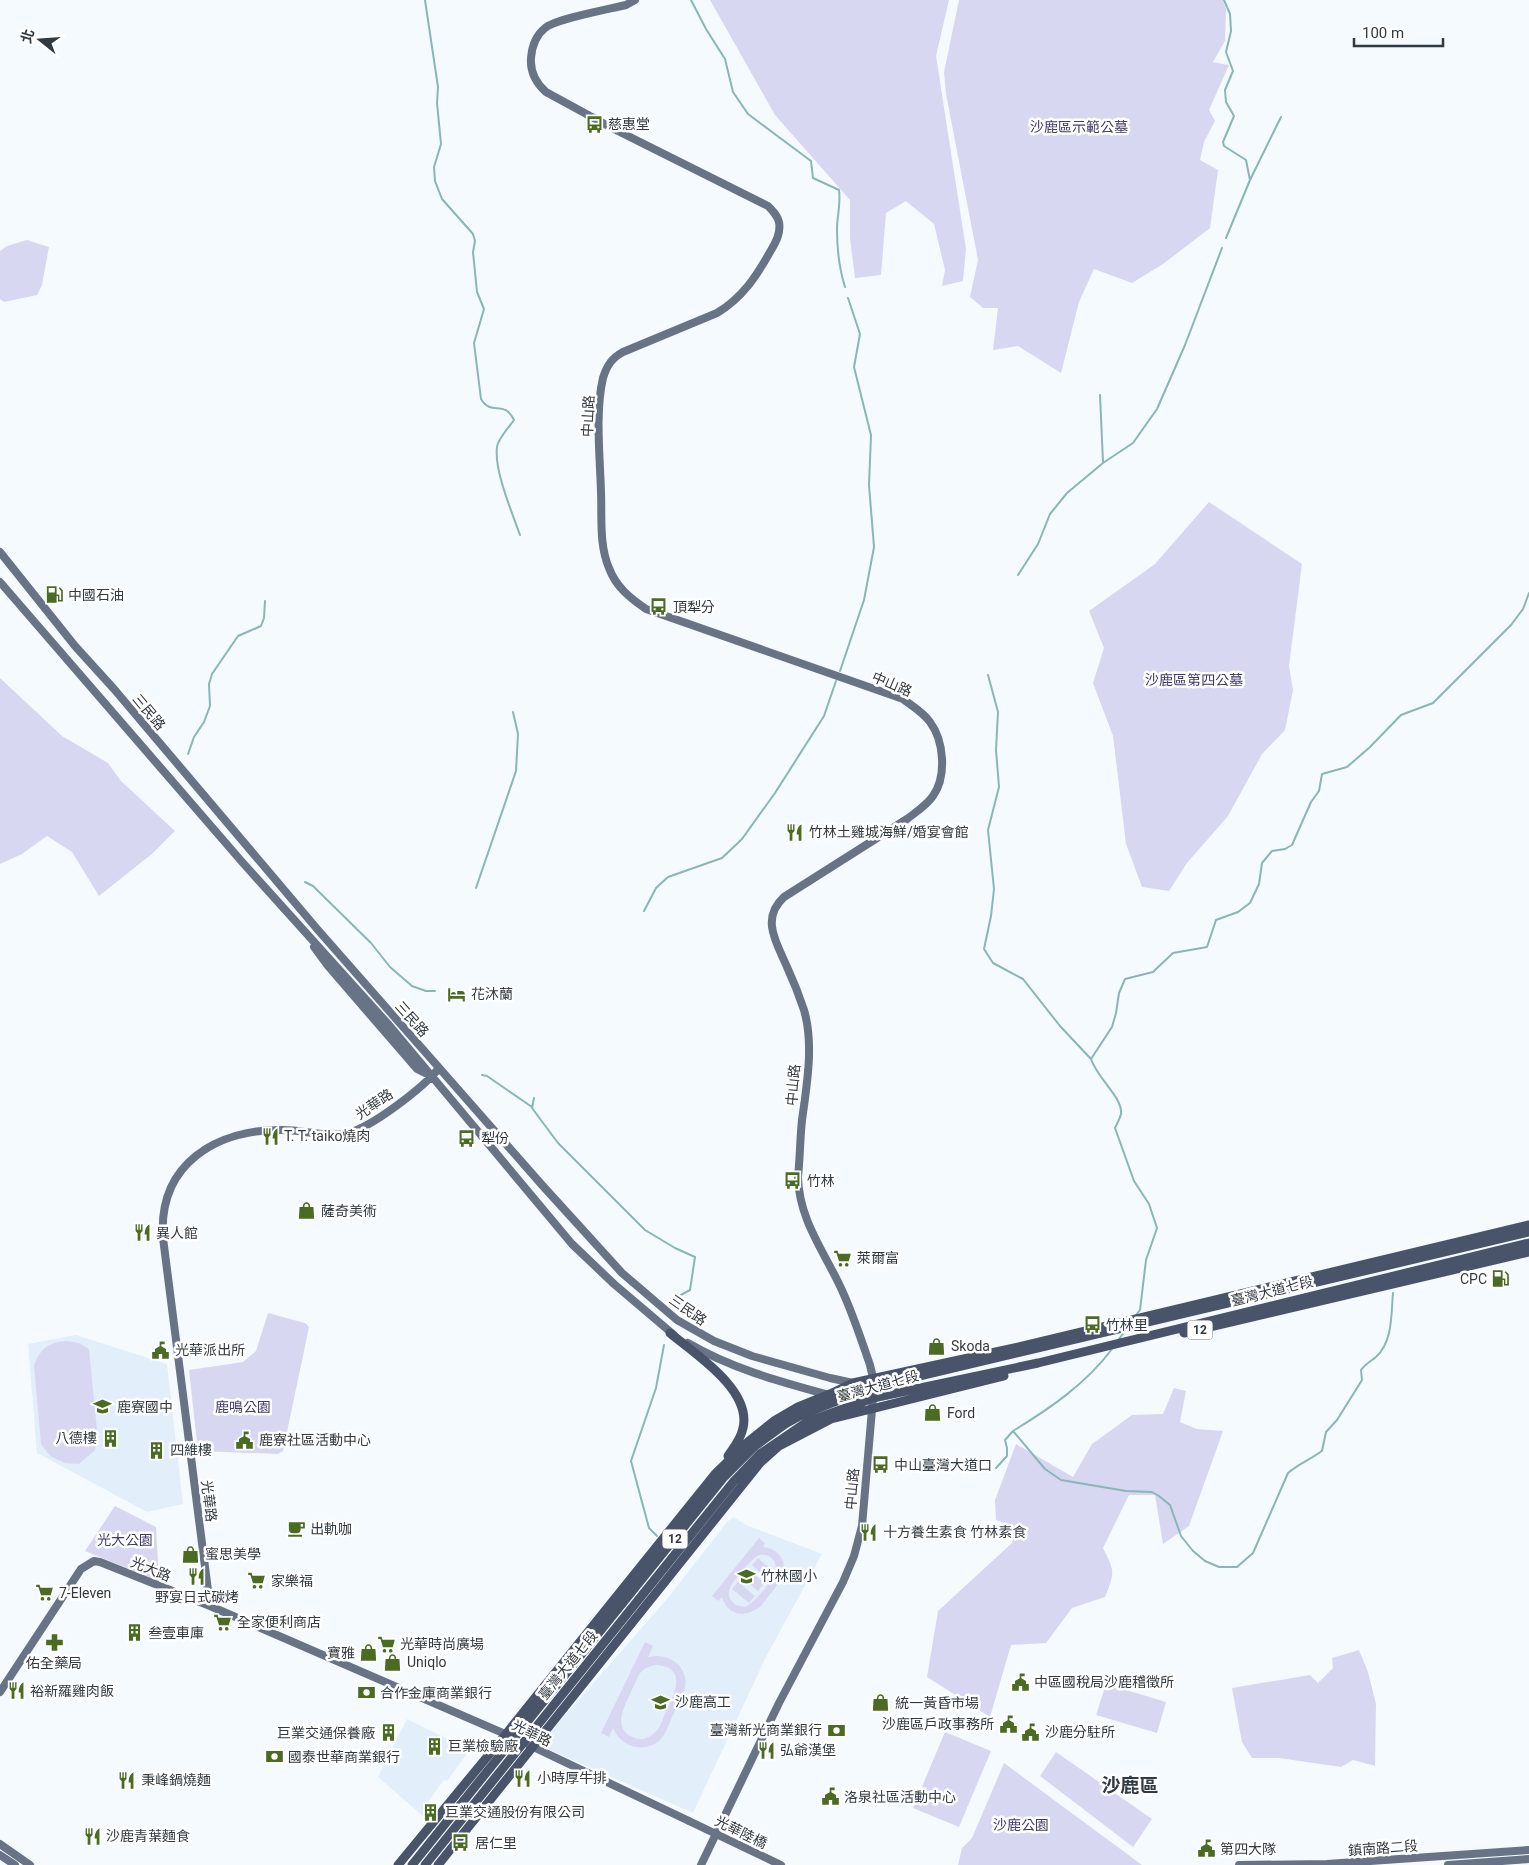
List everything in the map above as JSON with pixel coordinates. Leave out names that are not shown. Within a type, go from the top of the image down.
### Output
[{"type":"main road","name":"臺灣大道七段","points":[[425,1865],[519,1740],[724,1477],[755,1446],[803,1414],[844,1399],[871,1385],[1024,1346],[1529,1226]]},
{"type":"main road","name":"臺灣大道七段","points":[[438,1865],[519,1740],[515,1724],[715,1474],[748,1441],[774,1420],[798,1406],[853,1383],[871,1385],[1118,1330],[1529,1232]]},
{"type":"main road","name":"臺灣大道七段","points":[[412,1865],[760,1463],[779,1446],[804,1432],[831,1419],[873,1403],[1529,1243]]},
{"type":"main road","name":"臺灣大道七段","points":[[398,1865],[519,1740],[727,1489],[760,1454],[807,1422],[858,1403],[873,1403],[1529,1252]]},
{"type":"main road","name":"臺灣大道七段","points":[[1024,1346],[1107,1328],[1118,1330]]},
{"type":"main road","points":[[670,1333],[719,1374],[732,1388],[742,1409],[744,1426],[740,1437],[715,1474]]},
{"type":"street","name":"中山路","points":[[635,0],[626,5],[547,26],[534,40],[531,52],[533,75],[539,85],[546,92],[612,128],[768,206],[776,214],[780,231],[758,275],[730,305],[717,313],[623,352],[610,362],[603,378],[598,430],[603,544],[609,568],[617,584],[627,596],[646,609],[903,700],[923,714],[938,735],[941,756],[939,783],[933,796],[907,820],[784,897],[778,902],[772,915],[774,938],[791,976],[808,1028],[809,1055],[798,1194],[810,1230],[841,1287],[870,1365],[873,1403],[862,1526],[854,1556],[843,1582],[775,1711],[701,1865]]},
{"type":"street","name":"三民路","points":[[1,555],[75,646],[253,853],[542,1186],[622,1273],[677,1320],[714,1341],[776,1363],[830,1378],[871,1385]]},
{"type":"street","name":"三民路","points":[[0,582],[243,863],[324,951],[572,1244],[670,1333],[694,1347],[729,1363],[774,1379],[858,1403]]},
{"type":"street","points":[[243,863],[253,853]]},
{"type":"street","name":"光華路","points":[[439,1068],[432,1077],[363,1128],[346,1133],[328,1135],[298,1130],[268,1130],[225,1140],[197,1155],[175,1177],[163,1212],[163,1238],[210,1606],[519,1740],[689,1821]]},
{"type":"street","points":[[532,1195],[542,1186]]},
{"type":"street","points":[[641,1308],[649,1296]]},
{"type":"street","name":"光大路","points":[[0,1692],[81,1569],[94,1561],[210,1606]]},
{"type":"street","name":"光華陸橋","points":[[689,1821],[782,1865]]},
{"type":"street","points":[[0,1844],[30,1865]]},
{"type":"street","name":"鎮南路二段","points":[[1239,1865],[1327,1864],[1529,1850]]},
{"type":"street","points":[[0,1855],[15,1865]]},
{"type":"street","points":[[1448,1865],[1529,1859]]},
{"type":"shaded area","name":"鹿寮國中","points":[[76,1335],[167,1364],[183,1504],[147,1512],[37,1453],[28,1344]]},
{"type":"shaded area","name":"沙鹿高工","points":[[734,1517],[746,1525],[822,1554],[765,1659],[693,1813],[539,1745],[667,1599],[727,1522]]},
{"type":"shaded area","name":"巨業交通保養廠","points":[[407,1719],[470,1750],[447,1781],[444,1780],[427,1803],[433,1811],[425,1818],[378,1777]]},
{"type":"green space","points":[[710,0],[949,0],[936,56],[966,249],[963,281],[942,286],[945,270],[934,224],[906,201],[886,213],[881,275],[855,278],[850,238],[850,200],[775,115]]},
{"type":"green space","name":"沙鹿區示範公墓","points":[[959,0],[1223,0],[1226,9],[1225,41],[1213,62],[1229,65],[1209,110],[1215,121],[1204,142],[1200,160],[1218,170],[1210,228],[1163,264],[1132,283],[1094,269],[1079,302],[1061,373],[1018,346],[993,350],[998,308],[983,308],[970,297],[978,260],[946,94],[944,72]]},
{"type":"green space","points":[[27,240],[49,247],[42,285],[37,295],[4,302],[0,299],[0,251],[7,246]]},
{"type":"green space","name":"沙鹿區第四公墓","points":[[1209,502],[1302,564],[1289,666],[1293,690],[1285,730],[1262,754],[1228,816],[1187,863],[1169,891],[1142,887],[1126,844],[1113,736],[1093,683],[1104,648],[1089,611],[1155,564]]},
{"type":"green space","points":[[0,678],[62,736],[108,763],[121,781],[175,831],[153,853],[99,896],[72,852],[47,836],[22,854],[0,864]]},
{"type":"green space","name":"鹿鳴公園","points":[[268,1313],[305,1323],[309,1327],[283,1451],[278,1454],[198,1451],[189,1370],[243,1362],[256,1351]]},
{"type":"green space","points":[[67,1341],[79,1343],[89,1349],[98,1440],[95,1450],[79,1464],[65,1463],[50,1456],[41,1444],[34,1365],[46,1347]]},
{"type":"green space","points":[[1174,1388],[1186,1391],[1180,1422],[1197,1429],[1223,1431],[1189,1526],[1163,1544],[1155,1495],[1129,1495],[1103,1548],[1112,1567],[1111,1582],[1105,1597],[1072,1608],[1046,1643],[1011,1645],[990,1717],[927,1677],[938,1611],[1012,1543],[1016,1528],[996,1520],[995,1500],[1016,1444],[1073,1477],[1092,1444],[1132,1415],[1163,1414]]},
{"type":"green space","name":"光大公園","points":[[115,1506],[156,1527],[159,1581],[85,1551]]},
{"type":"green space","points":[[759,1538],[765,1543],[763,1547],[777,1552],[780,1556],[784,1569],[782,1576],[761,1606],[755,1610],[738,1614],[729,1609],[722,1597],[718,1601],[712,1596]],"holes":[[[759,1555],[769,1556],[774,1561],[776,1566],[775,1572],[763,1591],[749,1605],[745,1607],[736,1605],[729,1597],[730,1587],[737,1577]]]},
{"type":"green space","points":[[758,1558],[774,1572],[768,1579],[752,1565]]},
{"type":"green space","points":[[749,1570],[764,1583],[758,1591],[743,1578]]},
{"type":"green space","points":[[738,1582],[755,1596],[749,1603],[732,1589]]},
{"type":"green space","points":[[645,1642],[653,1646],[648,1657],[662,1656],[669,1658],[684,1672],[684,1691],[663,1737],[658,1742],[645,1747],[635,1747],[618,1737],[613,1728],[609,1737],[601,1733]],"holes":[[[655,1665],[672,1670],[675,1676],[676,1682],[673,1697],[658,1729],[647,1738],[635,1738],[623,1730],[621,1724],[625,1704],[641,1672]]]},
{"type":"green space","points":[[1359,1650],[1368,1672],[1376,1704],[1375,1766],[1353,1760],[1341,1767],[1279,1758],[1252,1758],[1242,1742],[1232,1688],[1310,1675],[1318,1683],[1333,1668],[1332,1658]]},
{"type":"green space","points":[[1106,1684],[1166,1702],[1157,1733],[1096,1715]]},
{"type":"green space","points":[[945,1732],[991,1751],[959,1827],[913,1808]]},
{"type":"green space","points":[[1056,1752],[1152,1819],[1133,1847],[1040,1776]]},
{"type":"green space","name":"沙鹿公園","points":[[1004,1763],[1142,1865],[958,1865],[962,1848],[972,1838]]},
{"type":"waterway","points":[[425,0],[438,87],[437,103],[441,144],[434,167],[435,181],[442,199],[473,234],[475,241],[473,252],[477,292],[484,309],[474,343],[481,399],[489,407],[506,410],[514,420],[499,440],[497,457],[504,491],[520,535]]},
{"type":"waterway","points":[[691,0],[725,59],[733,92],[748,114],[811,161],[813,178],[839,190],[837,244],[845,287]]},
{"type":"waterway","points":[[1224,0],[1230,14],[1231,31],[1226,52],[1233,71],[1225,90],[1226,102],[1234,116],[1223,142],[1224,146],[1246,160],[1250,180]]},
{"type":"waterway","points":[[1226,238],[1250,180],[1281,117]]},
{"type":"waterway","points":[[1018,575],[1038,544],[1050,514],[1067,493],[1103,463],[1133,443],[1157,409],[1185,345],[1222,248]]},
{"type":"waterway","points":[[840,671],[864,600],[874,547],[869,485],[871,435],[854,367],[860,334],[848,298]]},
{"type":"waterway","points":[[1100,395],[1103,462]]},
{"type":"waterway","points":[[1136,1315],[1140,1310],[1146,1260],[1157,1228],[1149,1204],[1134,1181],[1115,1128],[1121,1114],[1121,1108],[1091,1059],[1112,1027],[1119,993],[1125,979],[1153,972],[1173,953],[1207,947],[1216,920],[1238,912],[1250,903],[1259,884],[1262,863],[1272,851],[1285,849],[1292,845],[1311,802],[1319,791],[1322,774],[1347,767],[1370,747],[1401,715],[1433,703],[1511,625],[1523,609],[1529,593]]},
{"type":"waterway","points":[[188,754],[194,737],[204,722],[210,706],[209,684],[212,674],[238,636],[261,626],[264,618],[265,601]]},
{"type":"waterway","points":[[988,675],[998,712],[996,750],[999,787],[988,830],[994,889],[984,949],[993,963],[1023,979],[1060,1026],[1091,1059]]},
{"type":"waterway","points":[[644,911],[656,888],[668,877],[722,858],[742,839],[775,793],[824,716],[836,681]]},
{"type":"waterway","points":[[476,888],[516,771],[518,734],[513,712]]},
{"type":"waterway","points":[[305,882],[313,886],[371,943],[390,967],[412,986],[426,991],[435,991]]},
{"type":"waterway","points":[[482,1075],[487,1076],[532,1107]]},
{"type":"waterway","points":[[534,1098],[532,1108],[558,1143],[645,1230],[675,1248],[695,1257],[690,1290],[677,1297]]},
{"type":"waterway","points":[[996,1468],[1007,1456],[1005,1440],[1013,1431],[1045,1469],[1061,1480],[1126,1491],[1152,1492],[1159,1496],[1170,1505],[1181,1536],[1193,1551],[1205,1561],[1219,1567],[1237,1567],[1253,1553],[1288,1473],[1322,1451],[1326,1432],[1337,1420],[1362,1380],[1361,1370],[1382,1351],[1390,1327],[1393,1293]]},
{"type":"waterway","points":[[1119,1339],[1125,1331]]},
{"type":"waterway","points":[[657,1536],[649,1528],[631,1461],[656,1388],[664,1345]]},
{"type":"waterway","points":[[1013,1431],[1079,1385],[1112,1349]]},
{"type":"place","name":"慈惠堂","points":[[594,124]]},
{"type":"place","name":"中國石油","points":[[54,595]]},
{"type":"place","name":"頂犁分","points":[[659,607]]},
{"type":"place","name":"竹林土雞城海鮮/婚宴會館","points":[[795,832]]},
{"type":"place","name":"花沐蘭","points":[[457,994]]},
{"type":"place","name":"T. T. taiko燒肉","points":[[270,1136]]},
{"type":"place","name":"犁份","points":[[467,1138]]},
{"type":"place","name":"竹林","points":[[793,1181]]},
{"type":"place","name":"薩奇美術","points":[[307,1211]]},
{"type":"place","name":"異人館","points":[[142,1233]]},
{"type":"place","name":"萊爾富","points":[[843,1258]]},
{"type":"place","name":"CPC","points":[[1501,1279]]},
{"type":"place","name":"竹林里","points":[[1092,1325]]},
{"type":"place","name":"Skoda","points":[[937,1346]]},
{"type":"place","name":"光華派出所","points":[[161,1350]]},
{"type":"place","name":"鹿寮國中","points":[[103,1407]]},
{"type":"place","name":"Ford","points":[[933,1413]]},
{"type":"place","name":"八德樓","points":[[111,1438]]},
{"type":"place","name":"鹿寮社區活動中心","points":[[245,1440]]},
{"type":"place","name":"四維樓","points":[[156,1450]]},
{"type":"place","name":"中山臺灣大道口","points":[[880,1465]]},
{"type":"place","name":"出軌咖","points":[[296,1529]]},
{"type":"place","name":"十方養生素食 竹林素食","points":[[869,1532]]},
{"type":"place","name":"蜜思美學","points":[[191,1554]]},
{"type":"place","name":"竹林國小","points":[[747,1576]]},
{"type":"place","name":"野宴日式碳烤","points":[[197,1577]]},
{"type":"place","name":"家樂福","points":[[257,1581]]},
{"type":"place","name":"7-Eleven","points":[[45,1593]]},
{"type":"place","name":"全家便利商店","points":[[223,1622]]},
{"type":"place","name":"叁壹車庫","points":[[134,1633]]},
{"type":"place","name":"佑全藥局","points":[[54,1643]]},
{"type":"place","name":"光華時尚廣場","points":[[386,1644]]},
{"type":"place","name":"寶雅","points":[[369,1653]]},
{"type":"place","name":"Uniqlo","points":[[393,1662]]},
{"type":"place","name":"中區國稅局沙鹿稽徵所","points":[[1020,1682]]},
{"type":"place","name":"裕新羅雞肉飯","points":[[16,1691]]},
{"type":"place","name":"合作金庫商業銀行","points":[[366,1693]]},
{"type":"place","name":"沙鹿高工","points":[[661,1702]]},
{"type":"place","name":"統一黃昏市場","points":[[881,1703]]},
{"type":"place","name":"沙鹿區戶政事務所","points":[[1008,1724]]},
{"type":"place","name":"臺灣新光商業銀行","points":[[836,1730]]},
{"type":"place","name":"沙鹿分駐所","points":[[1031,1732]]},
{"type":"place","name":"巨業交通保養廠","points":[[389,1733]]},
{"type":"place","name":"巨業檢驗廠","points":[[434,1746]]},
{"type":"place","name":"弘爺漢堡","points":[[766,1750]]},
{"type":"place","name":"國泰世華商業銀行","points":[[274,1757]]},
{"type":"place","name":"小時厚牛排","points":[[523,1778]]},
{"type":"place","name":"秉峰鍋燒麵","points":[[127,1780]]},
{"type":"place","name":"洛泉社區活動中心","points":[[830,1797]]},
{"type":"place","name":"巨業交通股份有限公司","points":[[431,1812]]},
{"type":"place","name":"沙鹿青葉麵食","points":[[92,1836]]},
{"type":"place","name":"居仁里","points":[[461,1843]]},
{"type":"place","name":"第四大隊","points":[[1206,1849]]},
{"type":"district","name":"沙鹿區","points":[[1130,1785]]}]
